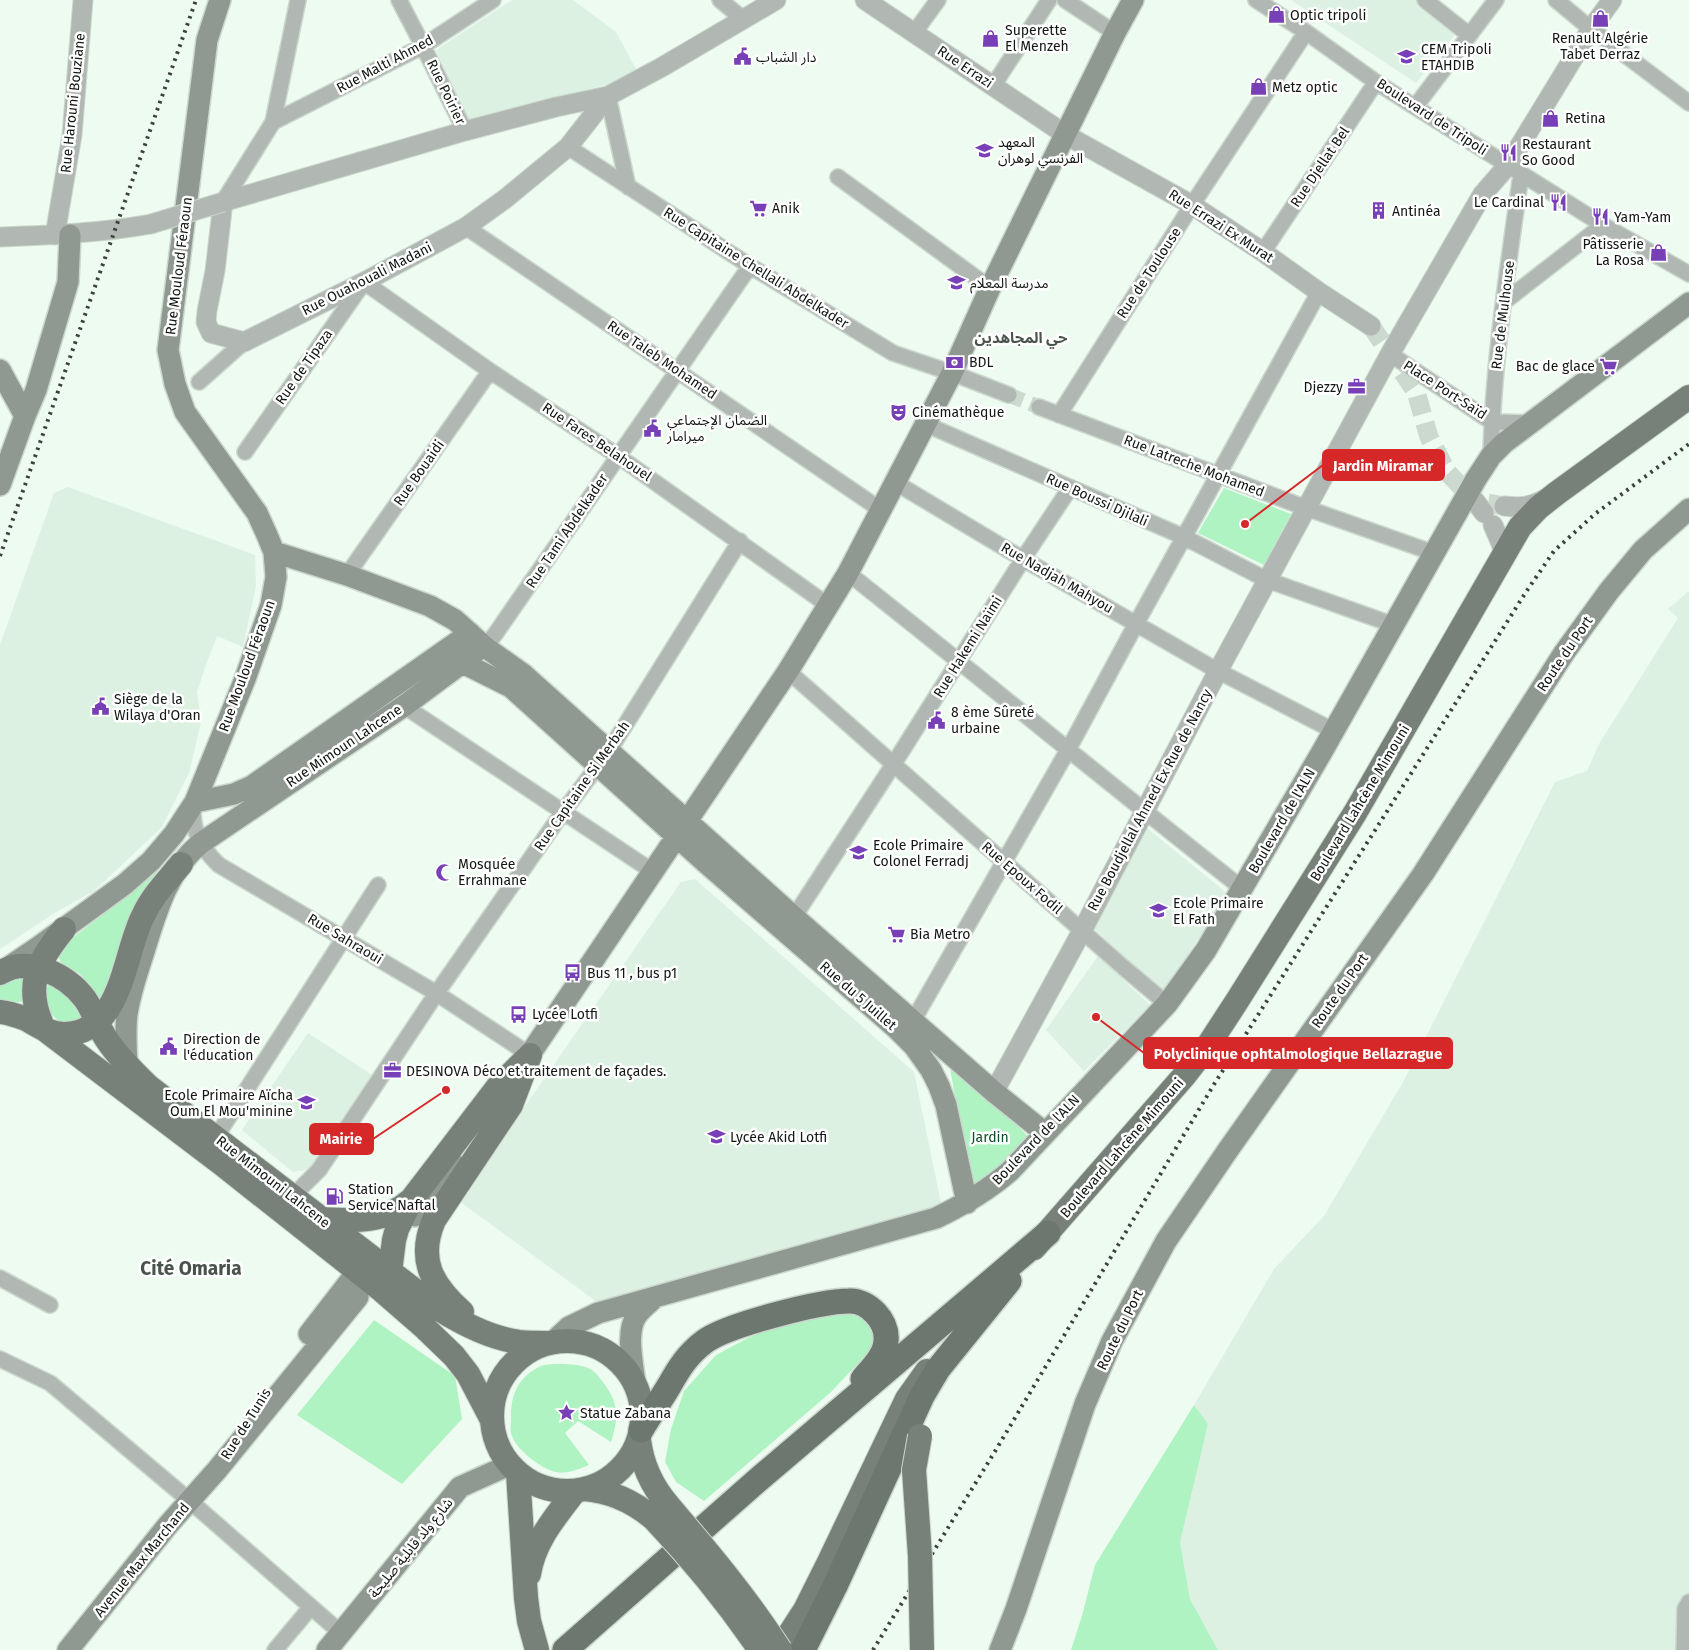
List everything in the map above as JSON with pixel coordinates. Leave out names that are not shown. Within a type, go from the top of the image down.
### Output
[{"type":"highway","points":[[803,1650],[835,1586],[922,1396],[938,1369],[1048,1233]]},
{"type":"highway","points":[[565,1650],[759,1479],[1048,1233]]},
{"type":"highway","points":[[640,1435],[681,1364],[706,1341],[719,1333],[766,1318],[821,1304],[850,1301],[864,1303],[877,1314],[883,1325],[887,1340],[882,1354],[828,1422]]},
{"type":"main road","name":"Rue Mouloud Féraoun","points":[[2,972],[125,884],[151,861],[174,834],[195,802],[245,680],[271,605],[276,577],[274,552],[257,513],[185,412],[175,384],[168,350],[208,40],[220,0]]},
{"type":"main road","points":[[376,1285],[397,1229],[414,1208],[497,1088],[530,1055],[788,671],[829,606],[896,483],[952,373],[990,288],[1115,33],[1134,0]]},
{"type":"main road","points":[[0,485],[36,390],[68,282],[63,235]]},
{"type":"main road","name":"Boulevard de l'ALN","points":[[550,1342],[569,1327],[598,1313],[936,1218],[967,1203],[1010,1171],[1167,1004],[1206,950],[1243,889],[1476,479],[1491,456],[1504,443],[1689,303]]},
{"type":"main road","points":[[0,370],[25,416]]},
{"type":"main road","name":"Boulevard Lahcène Mimouni","points":[[780,1650],[805,1610],[830,1562],[906,1399],[934,1362],[1184,1076],[1209,1044],[1355,813],[1520,527],[1533,513],[1557,493],[1689,397]]},
{"type":"main road","name":"Route du Port","points":[[1000,1650],[1016,1609],[1085,1404],[1112,1341],[1166,1241],[1423,874],[1564,653],[1608,591],[1643,550],[1689,509]]},
{"type":"main road","points":[[274,552],[347,575],[430,606],[455,620],[523,674],[604,759]]},
{"type":"main road","name":"Rue Mimoun Lahcene","points":[[127,1064],[126,1031],[132,989],[161,900],[187,856],[201,843],[404,706],[463,663],[478,640]]},
{"type":"main road","name":"Rue Mimoun Lahcene","points":[[195,802],[234,794],[252,786],[478,640]]},
{"type":"main road","points":[[463,663],[511,687],[604,759],[788,923],[913,1021],[994,1092],[1045,1133]]},
{"type":"main road","points":[[0,1012],[24,1018],[54,1033],[78,1032],[98,1022],[108,1011],[114,999],[142,916],[154,896],[181,864]]},
{"type":"main road","name":"Rue du 5 Juillet","points":[[788,923],[914,1046],[931,1070],[946,1105],[967,1203]]},
{"type":"main road","points":[[44,1029],[35,1005],[34,992],[38,967],[44,955],[64,929]]},
{"type":"main road","points":[[2,972],[22,967],[38,967]]},
{"type":"main road","name":"Rue Mimouni Lahcene","points":[[38,967],[51,972],[75,988],[92,1010],[107,1040],[148,1086],[322,1219],[376,1285],[439,1309],[469,1327],[519,1342],[550,1342]]},
{"type":"main road","name":"Rue Mimouni Lahcene","points":[[44,1029],[222,1164],[357,1272],[376,1285],[454,1356],[478,1391],[491,1418]]},
{"type":"main road","points":[[500,1337],[466,1316],[442,1291],[433,1279],[429,1268],[427,1244],[434,1220],[511,1105],[530,1055]]},
{"type":"main road","points":[[931,1070],[954,1056]]},
{"type":"main road","points":[[322,1219],[372,1220],[402,1208],[414,1208]]},
{"type":"main road","name":"Rue de Tunis","points":[[217,1470],[253,1407],[357,1272]]},
{"type":"main road","name":"Rue de Tunis","points":[[217,1470],[376,1285]]},
{"type":"main road","points":[[658,1295],[635,1317],[630,1339],[635,1383],[642,1406],[640,1454],[644,1468],[658,1494],[661,1512],[690,1556],[737,1616],[760,1650]]},
{"type":"main road","points":[[922,1650],[920,1556],[914,1470],[920,1436],[935,1392],[966,1335]]},
{"type":"main road","points":[[635,1383],[621,1363],[602,1348],[578,1341],[550,1342],[524,1354],[506,1371],[495,1394],[491,1418],[494,1435],[500,1451],[513,1469],[530,1482],[545,1488],[560,1491],[597,1490],[622,1497],[639,1506],[661,1512],[732,1580],[780,1650]]},
{"type":"main road","points":[[526,1598],[530,1570],[536,1548],[546,1531],[580,1490],[598,1484],[612,1476],[623,1466],[632,1454],[640,1435]]},
{"type":"main road","points":[[513,1469],[526,1598],[532,1634],[537,1650]]},
{"type":"main road","name":"شارع ولد قابلية صليحة","points":[[327,1650],[460,1487],[513,1469]]},
{"type":"main road","name":"Avenue Max Marchand","points":[[76,1647],[168,1525],[217,1470]]},
{"type":"street","points":[[244,342],[212,333],[206,322],[215,271],[223,202],[273,122],[298,0]]},
{"type":"street","name":"Rue Poirier","points":[[399,0],[424,46],[465,131]]},
{"type":"street","name":"Rue Malti Ahmed","points":[[273,122],[424,46],[494,0]]},
{"type":"street","points":[[720,0],[743,19]]},
{"type":"street","points":[[0,236],[63,235],[116,230],[151,224],[465,131],[556,107],[608,96],[662,67],[776,0]]},
{"type":"street","name":"Rue Errazi","points":[[865,0],[1066,135]]},
{"type":"street","points":[[914,33],[938,0]]},
{"type":"street","points":[[993,86],[1050,0]]},
{"type":"street","points":[[1065,0],[1115,33]]},
{"type":"street","name":"Boulevard de Tripoli","points":[[1256,0],[1306,32],[1376,82],[1603,225],[1689,274]]},
{"type":"street","points":[[1425,0],[1468,34]]},
{"type":"street","points":[[1415,106],[1468,34],[1496,0]]},
{"type":"street","points":[[1556,0],[1689,103]]},
{"type":"street","name":"Rue Boudjellal Ahmed Ex Rue de Nancy","points":[[994,1092],[1082,931],[1218,671],[1390,354],[1482,195],[1514,169],[1591,29],[1612,0]]},
{"type":"street","name":"Rue Harouni Bouziane","points":[[63,235],[81,2]]},
{"type":"street","name":"Rue de Toulouse","points":[[1059,414],[1306,32]]},
{"type":"street","name":"Rue Djellat Bel","points":[[1263,252],[1376,82]]},
{"type":"street","points":[[608,96],[628,187]]},
{"type":"street","name":"Rue Ouahouali Madani","points":[[244,342],[364,282],[466,227],[505,199],[568,147],[608,96]]},
{"type":"street","name":"Rue Errazi Ex Murat","points":[[1066,135],[1192,206],[1371,326]]},
{"type":"street","name":"Rue Capitaine Chellali Abdelkader","points":[[568,147],[750,266],[893,353],[952,373]]},
{"type":"street","name":"Rue de Mulhouse","points":[[1491,456],[1492,422],[1504,302],[1514,169]]},
{"type":"street","points":[[838,177],[990,288]]},
{"type":"street","points":[[1504,302],[1603,225]]},
{"type":"street","name":"Rue Taleb Mohamed","points":[[466,227],[881,510]]},
{"type":"street","name":"Rue Tami Abdelkader","points":[[478,640],[496,633],[750,266]]},
{"type":"street","name":"Rue Fares Belahouel","points":[[364,282],[490,371],[618,456],[740,541],[829,606]]},
{"type":"street","name":"Rue de Tipaza","points":[[245,452],[364,282]]},
{"type":"street","points":[[913,1021],[1068,750],[1319,292]]},
{"type":"street","points":[[199,382],[244,342]]},
{"type":"street","name":"Place Port-Saïd","points":[[1390,354],[1492,422],[1531,423]]},
{"type":"street","name":"Rue Bouaidi","points":[[347,575],[490,371]]},
{"type":"street","points":[[952,373],[1009,395]]},
{"type":"street","name":"Rue Latreche Mohamed","points":[[1039,407],[1306,508],[1434,553]]},
{"type":"street","name":"Rue Boussi Djilali","points":[[925,424],[1184,538],[1267,580],[1394,626]]},
{"type":"street","name":"Rue Nadjah Mahyou","points":[[896,483],[1023,559],[1218,671],[1334,731]]},
{"type":"street","name":"Rue Hakemi Naïmi","points":[[788,923],[893,765],[1070,488]]},
{"type":"street","points":[[1503,558],[1502,546],[1492,512],[1536,504],[1557,493]]},
{"type":"street","name":"Rue Capitaine Si Merbah","points":[[292,1196],[319,1170],[436,994],[563,812],[604,759],[740,541]]},
{"type":"street","points":[[848,572],[1243,889]]},
{"type":"street","name":"Rue Epoux Fodil","points":[[788,671],[1003,862],[1167,1004]]},
{"type":"street","points":[[404,706],[652,871]]},
{"type":"street","name":"Rue Sahraoui","points":[[195,802],[193,810],[194,826],[209,856],[219,865],[436,994],[530,1055]]},
{"type":"street","points":[[216,1137],[378,885]]},
{"type":"street","points":[[0,1278],[50,1305]]},
{"type":"street","points":[[0,1358],[50,1383],[190,1501],[341,1633]]},
{"type":"street","points":[[1684,1650],[1685,1609],[1689,1602]]},
{"type":"street","points":[[275,1650],[311,1607]]},
{"type":"shaded area","points":[[512,0],[573,0],[616,32],[637,71],[605,85],[468,120],[436,50]]},
{"type":"shaded area","name":"CEM Tripoli ETAHDIB","points":[[1291,0],[1417,0],[1457,32],[1416,83]]},
{"type":"shaded area","name":"Siège de la Wilaya d'Oran","points":[[68,487],[255,555],[256,586],[243,647],[217,636],[197,692],[201,722],[189,773],[162,827],[94,891],[56,912],[0,949],[0,645],[54,493]]},
{"type":"shaded area","points":[[1689,591],[1689,1650],[1218,1650],[1190,1599],[1180,1542],[1188,1498],[1208,1425],[1194,1405],[1274,1269],[1324,1216],[1403,1082],[1555,782],[1587,771],[1599,744],[1678,618],[1668,609]]},
{"type":"shaded area","name":"Ecole Primaire El Fath","points":[[1147,828],[1228,894],[1162,994],[1093,927]]},
{"type":"shaded area","name":"Lycée Akid Lotfi","points":[[695,879],[914,1072],[942,1208],[597,1302],[459,1201],[681,882]]},
{"type":"shaded area","points":[[1098,956],[1150,1005],[1084,1071],[1046,1030]]},
{"type":"shaded area","name":"Ecole Primaire Aïcha Oum El Mou'minine","points":[[308,1033],[372,1075],[311,1169],[293,1172],[242,1130]]},
{"type":"green space","points":[[1224,488],[1291,514],[1264,565],[1198,533]]},
{"type":"green space","points":[[171,861],[105,1000],[99,999],[79,973],[61,963],[58,953],[69,941]]},
{"type":"green space","points":[[24,975],[27,1001],[0,1001],[0,979]]},
{"type":"green space","points":[[54,979],[87,1019],[61,1024],[46,1008],[47,988]]},
{"type":"green space","name":"Jardin","points":[[950,1068],[1002,1109],[1030,1139],[975,1188],[962,1135]]},
{"type":"green space","points":[[844,1313],[863,1319],[871,1325],[876,1344],[831,1392],[704,1501],[676,1482],[665,1462],[671,1429],[684,1391],[716,1355],[769,1328],[808,1318]]},
{"type":"green space","points":[[374,1320],[455,1376],[462,1419],[402,1484],[297,1415]]},
{"type":"green space","points":[[548,1364],[568,1364],[593,1370],[612,1396],[616,1417],[611,1442],[578,1421],[565,1433],[589,1465],[563,1473],[549,1470],[535,1462],[522,1451],[511,1433],[511,1412],[516,1389],[531,1371]]},
{"type":"green space","points":[[1194,1405],[1208,1424],[1180,1542],[1190,1599],[1218,1650],[1071,1650],[1095,1565]]},
{"type":"tunnel","points":[[1371,326],[1416,392],[1429,437],[1447,472],[1475,501]]},
{"type":"tunnel","points":[[1009,395],[1039,407]]},
{"type":"tunnel","points":[[1488,503],[1504,506]]},
{"type":"railway","points":[[0,556],[196,0]]},
{"type":"railway","points":[[873,1650],[994,1453],[1213,1086],[1526,592],[1554,551],[1595,514],[1689,444]]},
{"type":"place","name":"Optic tripoli","points":[[1276,15]]},
{"type":"place","name":"Renault Algérie Tabet Derraz","points":[[1600,18]]},
{"type":"place","name":"Superette El Menzeh","points":[[991,38]]},
{"type":"place","name":"دار الشباب","points":[[742,57]]},
{"type":"place","name":"CEM Tripoli ETAHDIB","points":[[1407,57]]},
{"type":"place","name":"Metz optic","points":[[1258,87]]},
{"type":"place","name":"Retina","points":[[1551,118]]},
{"type":"place","name":"المعهد الفرنسي لوهران","points":[[984,150]]},
{"type":"place","name":"Restaurant So Good","points":[[1508,152]]},
{"type":"place","name":"Le Cardinal","points":[[1558,202]]},
{"type":"place","name":"Anik","points":[[758,208]]},
{"type":"place","name":"Antinéa","points":[[1378,211]]},
{"type":"place","name":"Yam-Yam","points":[[1600,217]]},
{"type":"place","name":"Pâtisserie La Rosa","points":[[1658,252]]},
{"type":"place","name":"مدرسة المعلام","points":[[956,283]]},
{"type":"place","name":"BDL","points":[[955,362]]},
{"type":"place","name":"Bac de glace","points":[[1609,366]]},
{"type":"place","name":"Djezzy","points":[[1357,387]]},
{"type":"place","name":"Cinémathèque","points":[[898,412]]},
{"type":"place","name":"الضمان الإجتماعي ميرامار","points":[[653,428]]},
{"type":"place","name":"Jardin Miramar","points":[[1245,524]]},
{"type":"place","name":"Siège de la Wilaya d'Oran","points":[[100,707]]},
{"type":"place","name":"8 ème Sûreté urbaine","points":[[937,720]]},
{"type":"place","name":"Ecole Primaire Colonel Ferradj","points":[[859,853]]},
{"type":"place","name":"Mosquée Errahmane","points":[[444,872]]},
{"type":"place","name":"Ecole Primaire El Fath","points":[[1159,911]]},
{"type":"place","name":"Bia Metro","points":[[896,934]]},
{"type":"place","name":"Bus 11 , bus p1","points":[[573,973]]},
{"type":"place","name":"Lycée Lotfi","points":[[518,1014]]},
{"type":"place","name":"Polyclinique ophtalmologique Bellazrague","points":[[1096,1017]]},
{"type":"place","name":"Direction de l'éducation","points":[[169,1047]]},
{"type":"place","name":"DESINOVA Déco et traitement de façades.","points":[[392,1071]]},
{"type":"place","name":"Mairie","points":[[446,1090]]},
{"type":"place","name":"Ecole Primaire Aïcha Oum El Mou'minine","points":[[307,1103]]},
{"type":"place","name":"Lycée Akid Lotfi","points":[[716,1137]]},
{"type":"place","name":"Station Service Naftal","points":[[334,1197]]},
{"type":"place","name":"Statue Zabana","points":[[566,1413]]},
{"type":"district","name":"حي المجاهدين","points":[[1021,338]]},
{"type":"district","name":"Cité Omaria","points":[[191,1268]]}]
